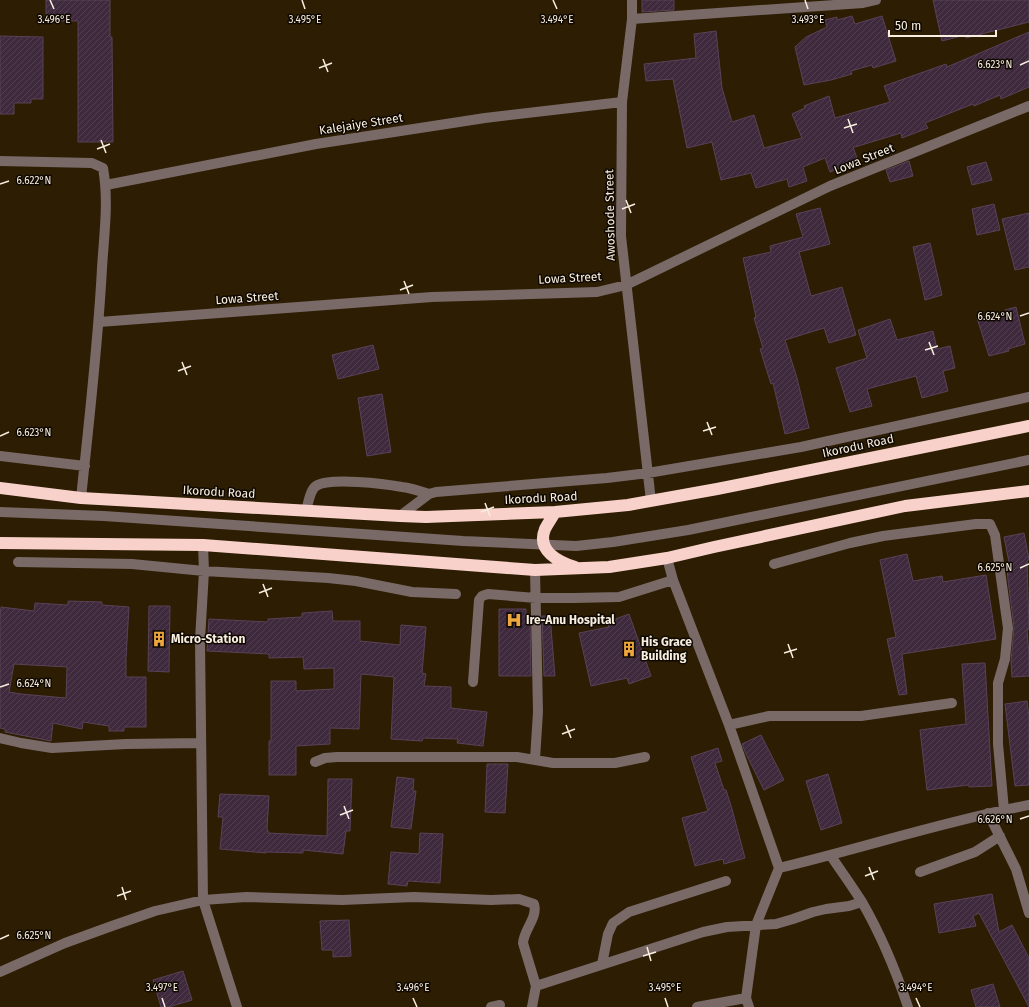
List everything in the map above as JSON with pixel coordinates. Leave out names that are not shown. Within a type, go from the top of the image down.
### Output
[{"type":"highway","name":"Ikorodu Road","points":[[0,488],[82,498],[400,516],[426,517],[555,512],[628,505],[717,489],[1029,426]]},
{"type":"highway","points":[[0,542],[203,545],[535,570],[609,567],[667,558],[905,506],[1029,491]]},
{"type":"highway","points":[[555,512],[545,531],[545,548],[550,555],[565,564],[578,568]]},
{"type":"street","name":"Awoshode Street","points":[[632,0],[632,19],[622,102],[621,236],[651,500]]},
{"type":"street","points":[[632,19],[863,3],[876,0]]},
{"type":"street","name":"Kalejaiye Street","points":[[106,186],[316,144],[485,118],[622,102]]},
{"type":"street","name":"Lowa Street","points":[[99,322],[432,297],[597,292],[626,285],[830,186],[1029,106]]},
{"type":"street","points":[[0,161],[92,163],[103,168],[106,186],[106,208],[99,322],[82,498]]},
{"type":"street","points":[[400,516],[428,494],[436,492],[607,478],[648,473],[801,447],[1029,397]]},
{"type":"street","points":[[0,456],[84,466]]},
{"type":"street","points":[[0,512],[104,516],[378,536],[576,546],[613,542],[688,530],[1029,460]]},
{"type":"street","points":[[306,511],[313,489],[317,485],[323,483],[334,482],[402,487],[428,494]]},
{"type":"street","points":[[774,564],[850,543],[883,536],[976,524],[990,524],[995,535],[1008,628],[1005,659],[998,683],[998,744],[1004,810]]},
{"type":"street","points":[[203,545],[204,571],[200,640],[203,900],[237,1007]]},
{"type":"street","points":[[667,558],[673,580],[729,725],[779,868],[756,925],[748,1002],[697,1007]]},
{"type":"street","points":[[18,562],[132,564],[204,571],[328,578],[356,581],[412,592],[456,594]]},
{"type":"street","points":[[534,760],[538,712],[535,570]]},
{"type":"street","points":[[473,682],[479,600],[482,596],[488,594],[536,598],[619,597],[673,580]]},
{"type":"street","points":[[729,725],[769,716],[861,716],[952,703]]},
{"type":"street","points":[[0,738],[52,748],[126,744],[201,743]]},
{"type":"street","points":[[315,762],[325,758],[337,757],[517,757],[553,763],[615,763],[645,757]]},
{"type":"street","points":[[779,868],[831,856],[988,813],[1029,805]]},
{"type":"street","points":[[988,813],[1016,869],[1029,913]]},
{"type":"street","points":[[920,872],[975,852],[1000,836]]},
{"type":"street","points":[[831,856],[862,902],[897,975],[908,1007]]},
{"type":"street","points":[[602,964],[608,934],[613,923],[629,912],[726,881]]},
{"type":"street","points":[[0,972],[65,942],[155,911],[203,900],[246,897],[342,900],[414,897],[491,900],[519,899],[534,904],[536,908],[535,914],[523,936],[523,943],[536,986],[532,1007]]},
{"type":"street","points":[[536,986],[702,932],[726,927],[776,924],[820,910],[849,906],[862,902]]},
{"type":"building","points":[[46,0],[110,0],[110,37],[112,37],[113,142],[78,142],[78,21],[46,21]]},
{"type":"building","points":[[642,0],[674,0],[674,10],[642,12]]},
{"type":"building","points":[[933,0],[1029,0],[1029,22],[966,38],[965,35],[942,41]]},
{"type":"building","points":[[852,16],[855,24],[882,16],[896,61],[873,68],[872,65],[851,71],[852,74],[804,85],[795,47],[806,37],[827,27],[825,20],[837,17],[837,20]]},
{"type":"building","points":[[716,31],[722,88],[732,122],[754,115],[764,148],[802,138],[792,114],[805,108],[804,106],[829,96],[835,118],[890,102],[884,86],[946,64],[947,67],[1029,32],[1029,87],[1001,99],[1000,95],[974,106],[973,104],[925,123],[928,128],[902,138],[901,133],[853,147],[858,161],[830,172],[825,158],[803,167],[807,181],[789,187],[787,179],[756,188],[751,173],[721,180],[712,142],[687,148],[673,79],[646,81],[644,64],[696,58],[694,34]]},
{"type":"building","points":[[0,36],[43,37],[43,99],[31,99],[31,103],[14,103],[14,114],[0,114]]},
{"type":"building","points":[[909,161],[913,176],[890,182],[886,170]]},
{"type":"building","points":[[986,162],[992,180],[972,185],[967,167]]},
{"type":"building","points":[[994,204],[1000,230],[977,235],[972,209]]},
{"type":"building","points":[[820,208],[830,244],[799,252],[811,296],[842,287],[856,335],[829,343],[824,328],[785,340],[797,378],[809,428],[785,434],[773,383],[771,384],[760,349],[763,348],[754,318],[756,317],[743,258],[771,252],[770,246],[803,237],[796,214]]},
{"type":"building","points":[[1029,213],[1029,267],[1015,270],[1002,219]]},
{"type":"building","points":[[930,243],[942,295],[925,300],[913,247]]},
{"type":"building","points":[[1016,307],[1025,344],[1008,349],[1009,351],[989,356],[977,318],[1006,312],[1005,310]]},
{"type":"building","points":[[890,319],[897,340],[933,331],[937,349],[950,346],[955,368],[943,371],[948,391],[922,398],[916,376],[867,389],[872,406],[850,412],[836,368],[867,358],[858,330]]},
{"type":"building","points":[[373,345],[379,369],[338,379],[332,355]]},
{"type":"building","points":[[382,394],[391,452],[367,456],[358,398]]},
{"type":"building","points":[[1024,533],[1029,559],[1027,561],[1029,629],[1027,630],[1029,676],[1012,677],[1011,662],[1014,627],[1007,567],[1010,567],[1004,537]]},
{"type":"building","points":[[907,554],[913,581],[942,576],[943,582],[986,575],[996,639],[902,654],[907,694],[899,695],[887,639],[896,637],[880,560]]},
{"type":"building","points":[[68,601],[102,602],[102,605],[129,607],[126,677],[146,677],[146,727],[124,727],[124,731],[109,731],[109,726],[83,722],[82,729],[53,723],[51,741],[5,732],[5,729],[0,728],[1,607],[34,611],[35,603],[68,605]],"holes":[[[14,664],[67,667],[66,698],[9,692]]]},
{"type":"building","name":"Micro-Station","points":[[149,606],[170,606],[169,672],[148,671]]},
{"type":"building","points":[[499,609],[526,609],[526,617],[530,617],[531,676],[499,676]]},
{"type":"building","points":[[332,611],[333,621],[360,621],[360,641],[400,645],[401,625],[426,627],[422,673],[426,674],[424,686],[451,687],[451,708],[487,712],[483,746],[457,743],[458,739],[423,738],[422,741],[391,739],[394,677],[361,674],[359,729],[330,728],[330,744],[296,746],[296,775],[269,775],[269,741],[271,741],[271,681],[296,681],[296,691],[334,689],[334,668],[304,669],[303,657],[269,658],[269,654],[207,651],[209,619],[268,622],[268,619],[302,617],[302,613]]},
{"type":"building","points":[[629,614],[651,676],[629,684],[627,678],[591,686],[579,633],[609,627],[607,622]]},
{"type":"building","points":[[542,616],[550,616],[555,676],[544,676]]},
{"type":"building","points":[[985,663],[992,786],[969,787],[969,785],[927,790],[920,730],[966,724],[962,664]]},
{"type":"building","points":[[1027,701],[1029,717],[1029,785],[1015,786],[1005,704]]},
{"type":"building","points":[[761,735],[784,780],[764,790],[742,744]]},
{"type":"building","points":[[718,748],[722,761],[715,763],[732,809],[745,858],[724,864],[723,859],[695,866],[682,818],[708,811],[691,757]]},
{"type":"building","points":[[487,764],[508,764],[505,813],[485,812]]},
{"type":"building","points":[[828,774],[842,823],[821,830],[806,781]]},
{"type":"building","points":[[397,777],[414,779],[413,791],[416,791],[411,829],[391,827]]},
{"type":"building","points":[[328,779],[352,779],[350,831],[346,831],[343,854],[303,850],[303,853],[266,853],[220,849],[223,817],[218,817],[220,794],[269,796],[268,833],[327,836]]},
{"type":"building","points":[[420,833],[443,834],[440,883],[408,881],[407,886],[388,884],[391,852],[419,854]]},
{"type":"building","points":[[992,894],[999,932],[1012,925],[1029,958],[1029,1007],[979,913],[973,916],[976,926],[939,933],[934,904]]},
{"type":"building","points":[[349,920],[351,956],[333,957],[333,950],[322,950],[320,921]]},
{"type":"building","points":[[183,971],[192,1000],[169,1007],[161,1007],[153,980]]},
{"type":"building","points":[[993,984],[1000,1007],[976,1007],[971,990]]},
{"type":"place","name":"Ire-Anu Hospital","points":[[514,620]]},
{"type":"place","name":"Micro-Station","points":[[159,639]]},
{"type":"place","name":"His Grace Building","points":[[629,649]]}]
